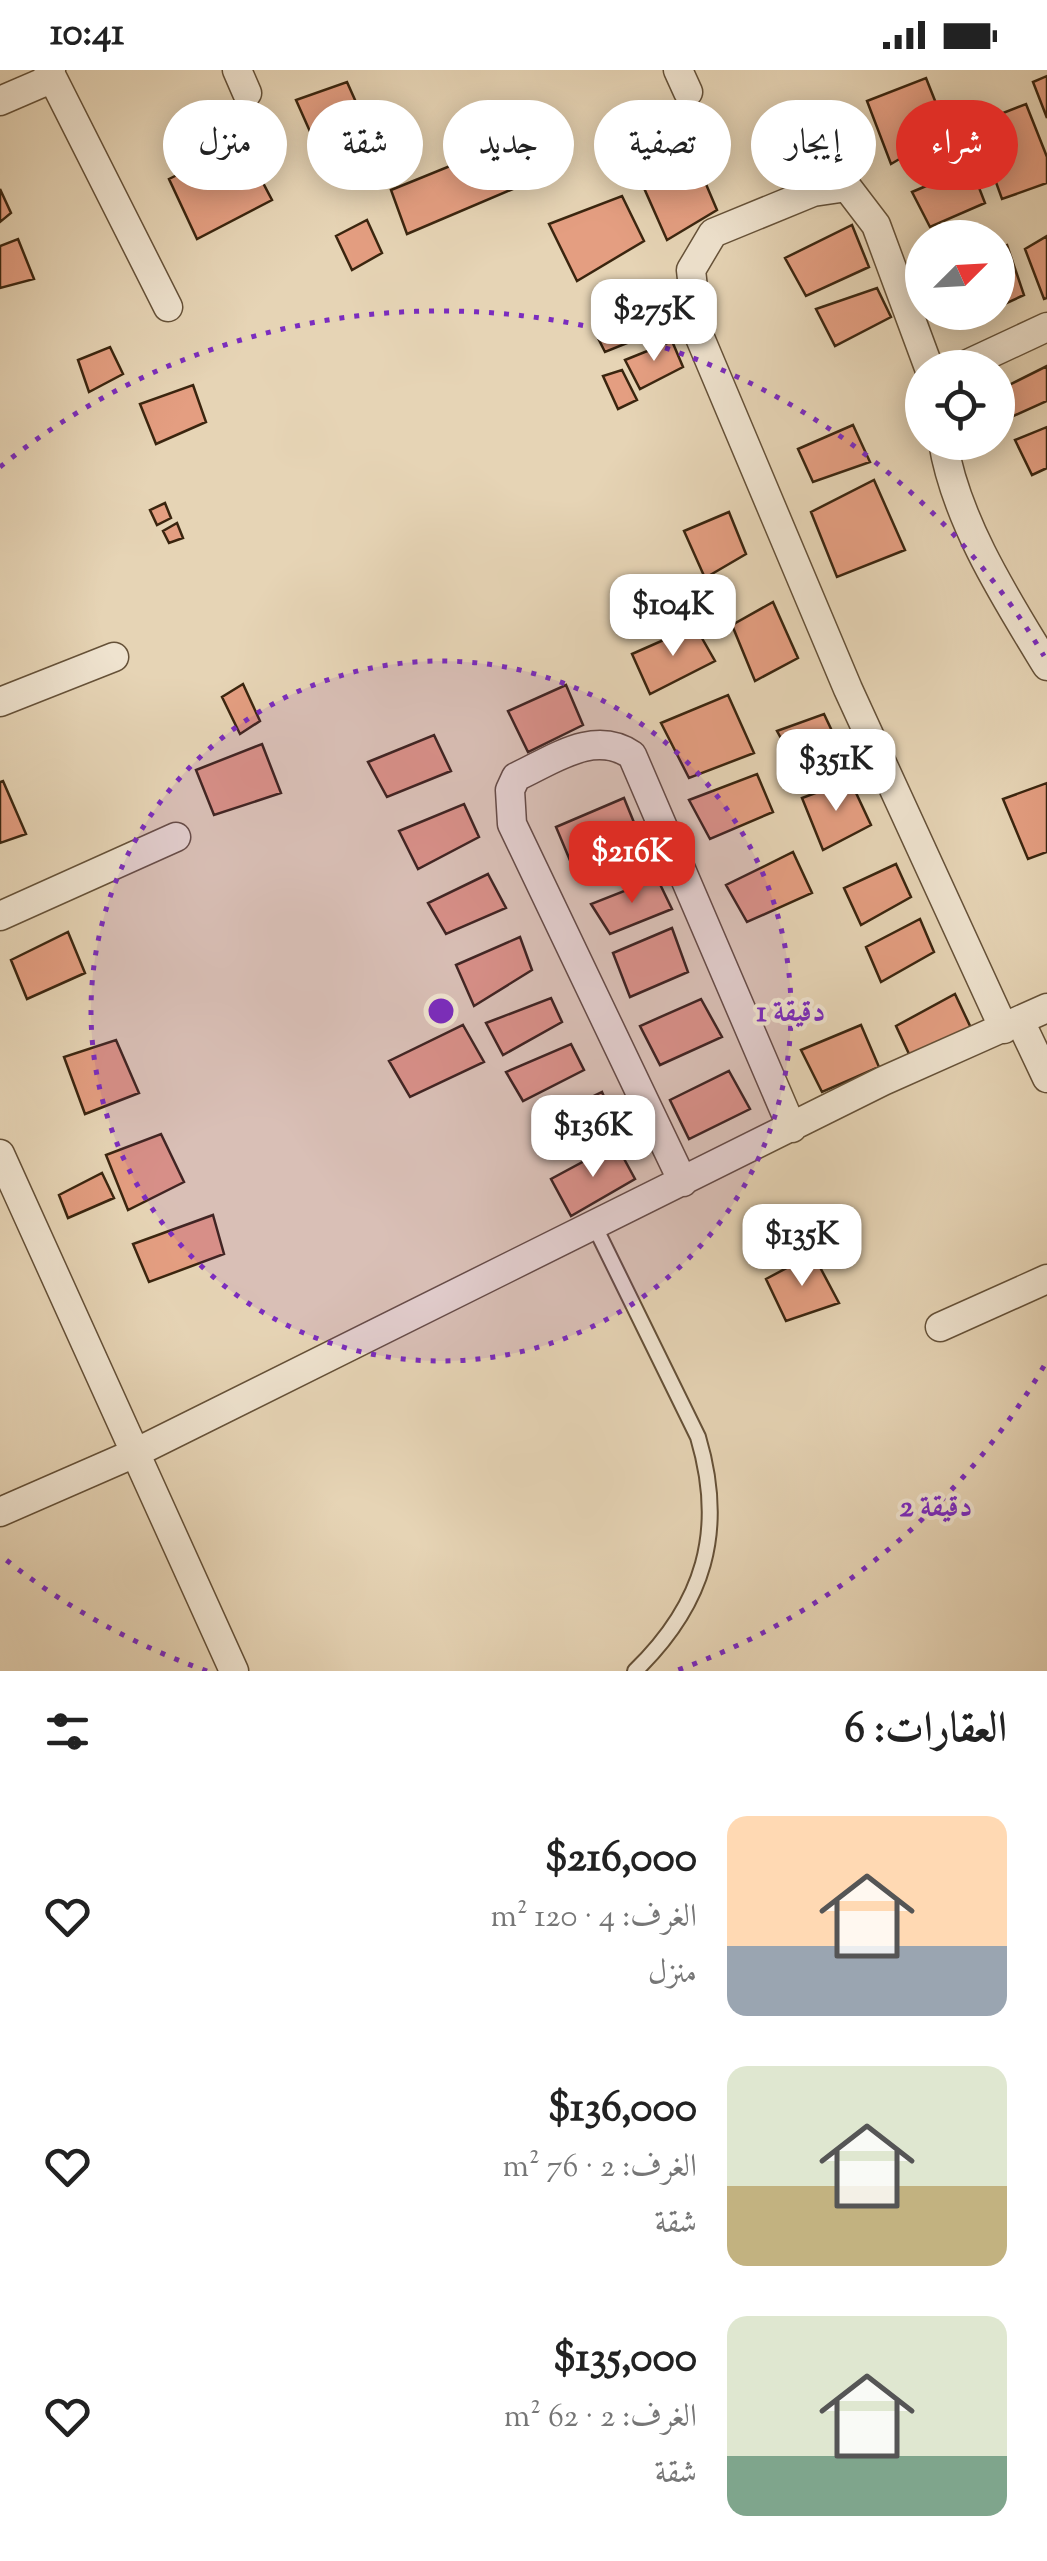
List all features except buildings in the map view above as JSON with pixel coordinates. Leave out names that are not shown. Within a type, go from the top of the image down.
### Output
[{"type":"street","points":[[0,101],[44,82],[51,72],[168,308]]},
{"type":"street","points":[[922,350],[876,225],[847,187],[813,192],[713,233],[690,270],[698,333],[848,689],[1012,1025],[1047,1078]]},
{"type":"street","points":[[998,350],[1047,327]]},
{"type":"street","points":[[946,460],[984,557],[1047,666]]},
{"type":"street","points":[[0,702],[114,658]]},
{"type":"street","points":[[683,1182],[512,824],[509,807],[516,777],[585,746],[607,743],[632,755],[792,1128]]},
{"type":"street","points":[[0,916],[176,837]]},
{"type":"street","points":[[0,1512],[135,1453],[232,1401],[883,1081],[1047,1008]]},
{"type":"street","points":[[0,1154],[234,1671]]},
{"type":"street","points":[[940,1328],[1047,1279]]},
{"type":"lane","points":[[594,1225],[698,1437],[708,1470],[711,1508],[706,1556],[691,1601],[668,1638],[635,1671]]}]
